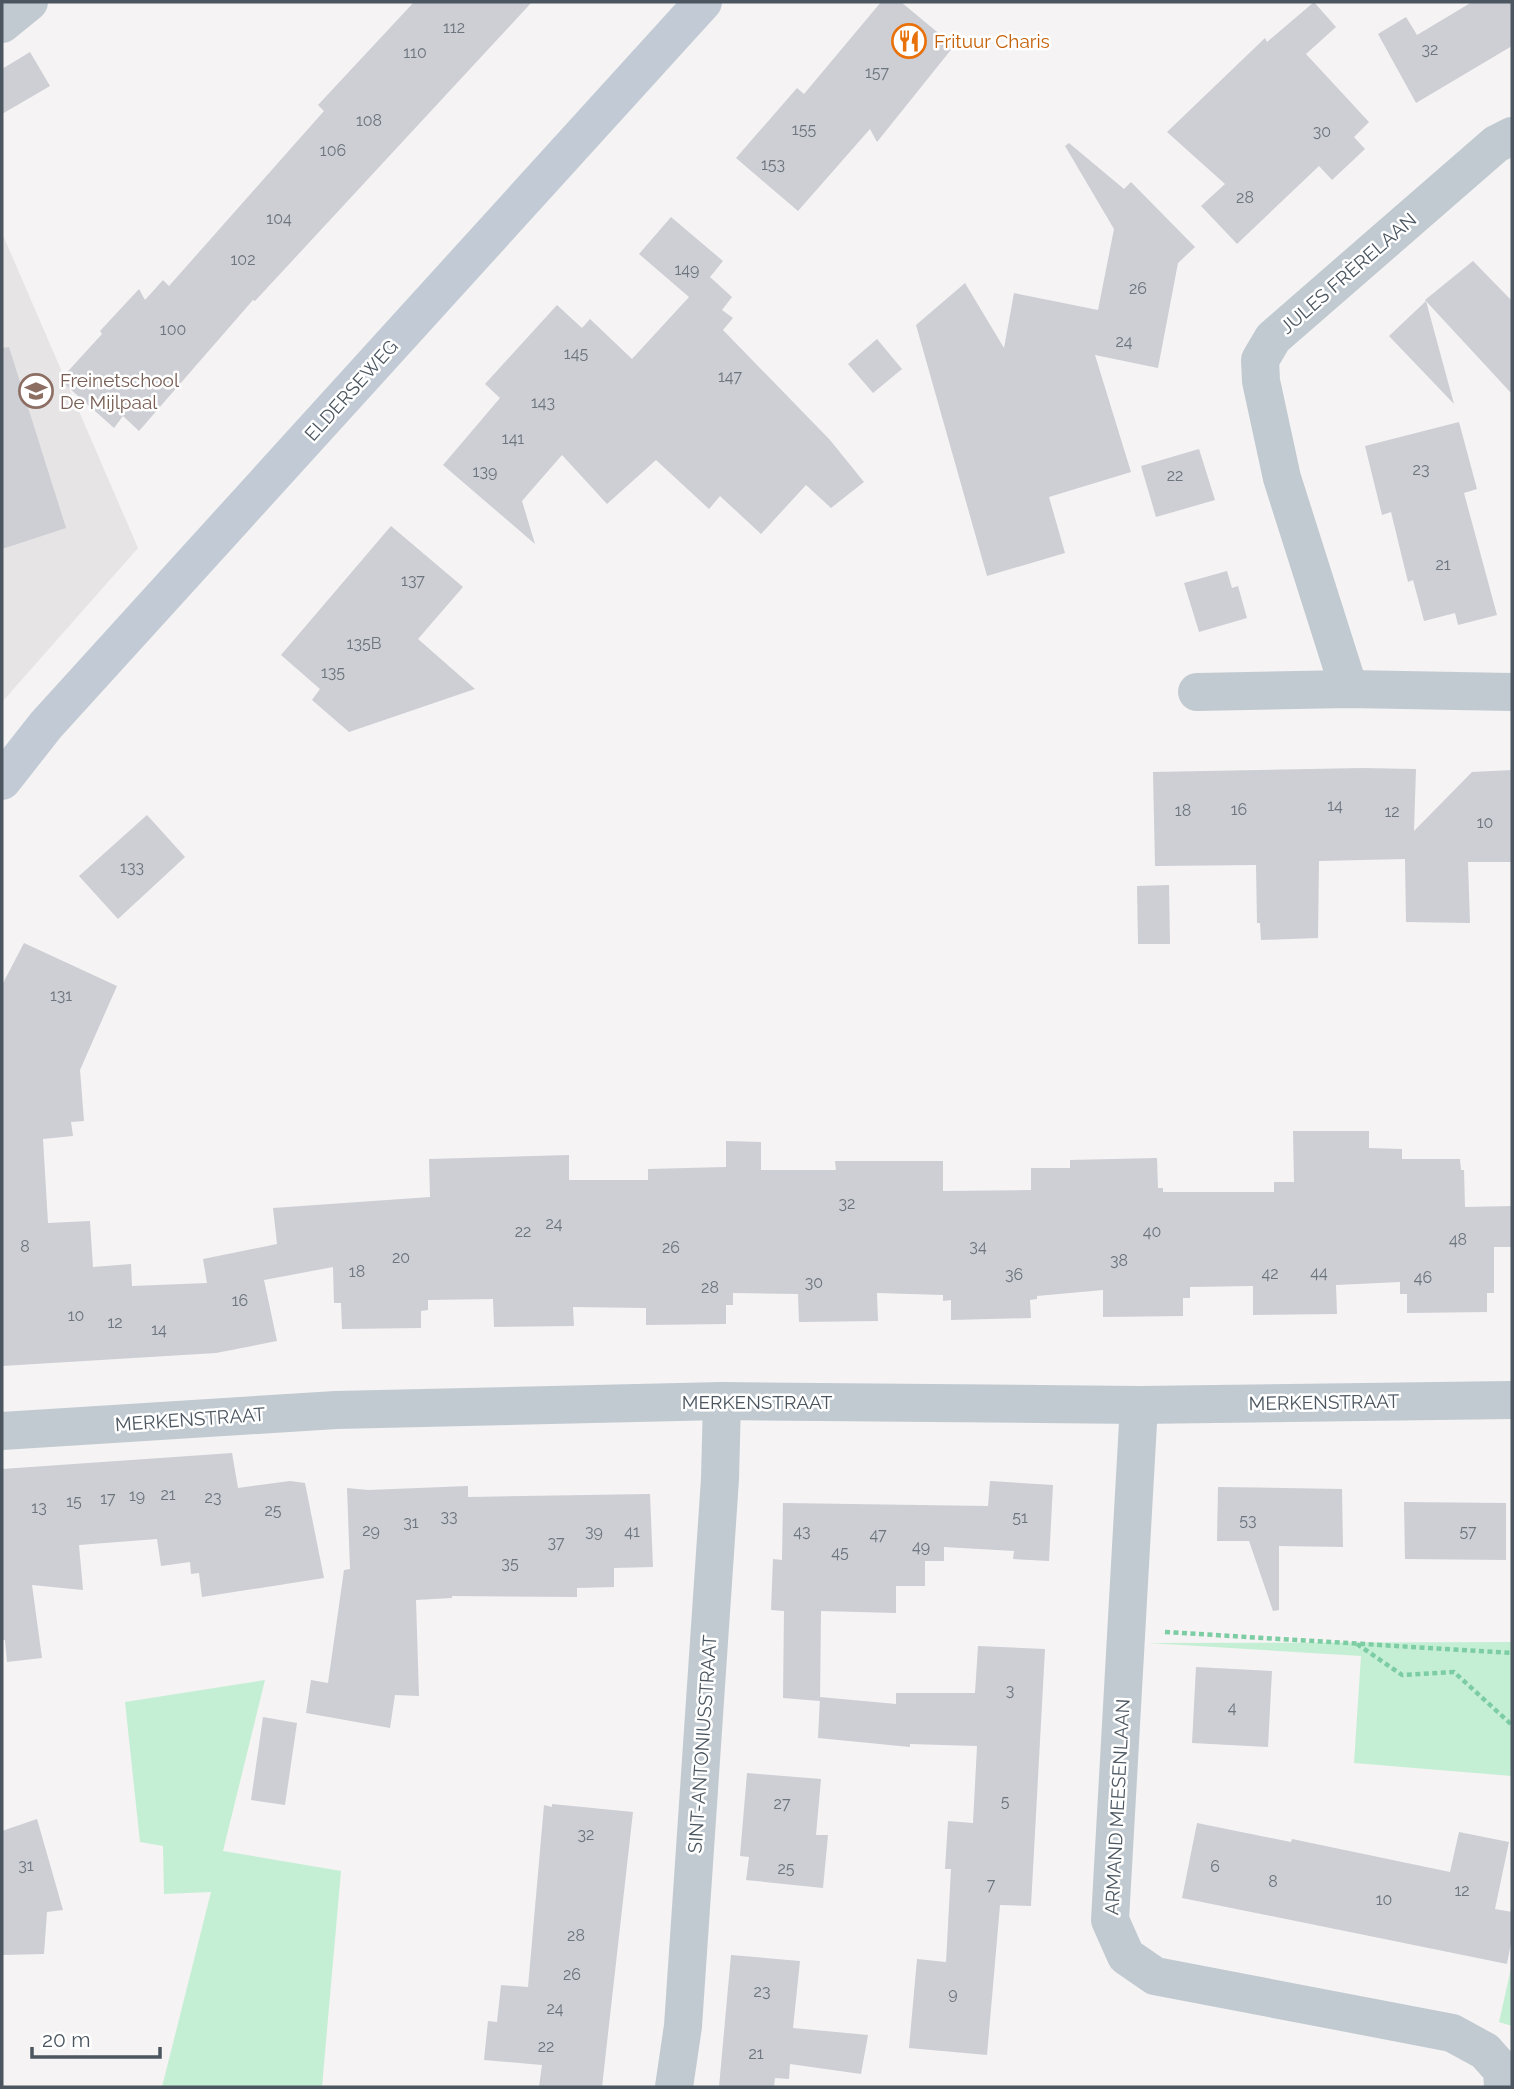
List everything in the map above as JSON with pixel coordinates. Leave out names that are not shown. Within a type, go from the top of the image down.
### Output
[{"type":"main road","name":"ELDERSEWEG","points":[[2,781],[55,715],[704,2]]},
{"type":"street","points":[[2,24],[29,2]]},
{"type":"street","name":"JULES FRÈRELAAN","points":[[1349,689],[1282,478],[1261,381],[1260,360],[1273,338],[1305,309],[1496,145],[1512,136]]},
{"type":"street","points":[[1197,692],[1349,689],[1512,692]]},
{"type":"street","name":"MERKENSTRAAT","points":[[2,1431],[336,1410],[722,1401],[1139,1405],[1512,1400]]},
{"type":"street","name":"SINT-ANTONIUSSTRAAT","points":[[674,2087],[685,1999],[720,1479],[722,1401]]},
{"type":"street","name":"ARMAND MEESENLAAN","points":[[1139,1405],[1110,1920],[1126,1956],[1155,1976],[1452,2033],[1485,2051],[1502,2070],[1503,2087]]},
{"type":"path","points":[[1126,1630],[1512,1653]]},
{"type":"path","points":[[1356,1644],[1402,1675],[1454,1672],[1512,1725]]},
{"type":"shaded area","name":"Freinetschool De Mijlpaal","points":[[2,233],[138,548],[2,702]]},
{"type":"green space","points":[[1512,1642],[1512,1776],[1354,1763],[1361,1656],[1148,1643]]},
{"type":"green space","points":[[265,1680],[223,1851],[341,1871],[322,2087],[162,2087],[211,1892],[164,1894],[163,1846],[140,1842],[125,1702]]},
{"type":"green space","points":[[1512,1964],[1512,2026],[1499,2022]]},
{"type":"building","points":[[414,2],[532,2],[255,301],[253,300],[139,431],[123,416],[114,428],[60,380],[139,289],[145,300],[163,280],[169,286],[324,111],[318,105]]},
{"type":"building","points":[[881,2],[901,2],[954,46],[877,142],[870,129],[798,211],[736,158],[797,88],[804,94]]},
{"type":"building","points":[[1314,2],[1336,27],[1306,54],[1369,122],[1354,137],[1365,149],[1332,180],[1319,166],[1237,244],[1201,206],[1225,184],[1167,132],[1265,38],[1267,42]]},
{"type":"building","points":[[1472,2],[1512,2],[1512,46],[1416,103],[1378,34],[1406,17],[1417,35]]},
{"type":"building","points":[[30,52],[50,86],[2,114],[2,69]]},
{"type":"building","points":[[1069,143],[1124,189],[1131,182],[1195,247],[1178,263],[1158,368],[1095,355],[1131,472],[1049,497],[1065,553],[987,576],[916,325],[965,283],[1004,348],[1014,293],[1098,310],[1114,229],[1065,146]]},
{"type":"building","points":[[671,217],[723,261],[710,277],[732,297],[722,310],[733,318],[723,330],[830,440],[864,482],[831,508],[806,485],[761,534],[720,496],[709,509],[656,460],[607,504],[562,455],[522,501],[535,544],[443,465],[500,398],[485,384],[557,305],[582,328],[590,319],[632,359],[689,297],[639,254]]},
{"type":"building","points":[[1473,261],[1512,301],[1512,394],[1425,300]]},
{"type":"building","points":[[1426,301],[1454,404],[1389,336]]},
{"type":"building","points":[[877,339],[902,369],[873,393],[848,364]]},
{"type":"building","points":[[9,347],[66,528],[2,549],[2,348]]},
{"type":"building","points":[[1459,422],[1477,489],[1464,493],[1497,615],[1458,625],[1455,613],[1424,621],[1413,580],[1408,582],[1391,512],[1382,515],[1365,446]]},
{"type":"building","points":[[1199,449],[1215,500],[1156,517],[1141,466]]},
{"type":"building","points":[[391,526],[463,587],[418,639],[475,689],[349,732],[312,700],[320,689],[281,655]]},
{"type":"building","points":[[1227,571],[1232,588],[1238,586],[1247,618],[1199,632],[1184,583]]},
{"type":"building","points":[[1416,769],[1414,831],[1472,772],[1512,770],[1512,862],[1468,862],[1470,923],[1406,922],[1405,859],[1319,861],[1318,938],[1261,940],[1260,923],[1257,923],[1256,865],[1155,866],[1153,772]]},
{"type":"building","points":[[147,815],[185,857],[118,919],[79,876]]},
{"type":"building","points":[[1169,885],[1170,944],[1138,944],[1137,886]]},
{"type":"building","points":[[24,943],[117,986],[80,1070],[84,1121],[71,1122],[73,1136],[43,1139],[48,1223],[90,1221],[93,1267],[131,1264],[132,1286],[207,1283],[203,1259],[277,1244],[273,1208],[430,1197],[429,1159],[569,1155],[569,1180],[648,1180],[648,1169],[726,1167],[726,1141],[761,1142],[761,1170],[836,1170],[835,1161],[943,1161],[943,1191],[1031,1190],[1031,1168],[1070,1168],[1070,1160],[1157,1158],[1158,1188],[1163,1188],[1163,1192],[1274,1192],[1274,1182],[1294,1182],[1293,1131],[1369,1131],[1369,1148],[1402,1149],[1402,1159],[1460,1159],[1461,1170],[1464,1170],[1465,1207],[1512,1206],[1512,1247],[1494,1247],[1494,1293],[1487,1293],[1487,1312],[1407,1313],[1407,1294],[1400,1294],[1400,1282],[1336,1285],[1337,1314],[1253,1315],[1253,1286],[1190,1287],[1190,1298],[1183,1298],[1183,1316],[1103,1317],[1103,1290],[1037,1296],[1037,1299],[1030,1300],[1031,1318],[951,1320],[951,1300],[943,1301],[943,1295],[877,1293],[878,1321],[799,1322],[798,1294],[733,1293],[733,1305],[726,1305],[726,1324],[646,1325],[646,1308],[573,1307],[574,1326],[494,1327],[493,1299],[428,1300],[428,1310],[421,1311],[421,1328],[342,1329],[341,1303],[334,1303],[333,1267],[264,1280],[277,1341],[216,1353],[2,1366],[2,985]]},
{"type":"building","points":[[232,1453],[238,1488],[290,1481],[305,1483],[324,1578],[202,1597],[199,1573],[191,1574],[190,1562],[161,1566],[157,1539],[79,1545],[83,1590],[32,1585],[42,1658],[7,1662],[5,1640],[2,1640],[2,1469]]},
{"type":"building","points":[[990,1481],[1053,1485],[1049,1561],[1013,1559],[1014,1551],[944,1547],[944,1561],[925,1561],[925,1586],[896,1586],[896,1613],[821,1611],[820,1701],[783,1698],[784,1611],[771,1610],[773,1559],[782,1560],[783,1503],[988,1506]]},
{"type":"building","points":[[468,1486],[468,1497],[650,1494],[653,1567],[614,1568],[614,1587],[577,1588],[577,1597],[452,1596],[416,1600],[419,1696],[395,1695],[390,1728],[306,1713],[311,1680],[328,1683],[344,1570],[350,1569],[347,1488],[368,1490]]},
{"type":"building","points":[[1218,1487],[1342,1489],[1343,1547],[1279,1546],[1279,1610],[1273,1611],[1249,1541],[1217,1541]]},
{"type":"building","points":[[1404,1502],[1506,1503],[1506,1560],[1405,1559]]},
{"type":"building","points":[[978,1646],[1045,1649],[1031,1906],[1000,1905],[987,2055],[909,2048],[917,1959],[946,1962],[951,1869],[945,1869],[948,1821],[973,1823],[977,1746],[910,1744],[910,1747],[818,1738],[820,1697],[896,1704],[896,1693],[975,1693]]},
{"type":"building","points":[[1196,1667],[1272,1671],[1268,1747],[1192,1743]]},
{"type":"building","points":[[263,1717],[297,1723],[285,1805],[251,1800]]},
{"type":"building","points":[[747,1773],[821,1779],[816,1835],[828,1835],[823,1888],[746,1880],[749,1857],[740,1856]]},
{"type":"building","points":[[552,1804],[633,1812],[602,2087],[539,2087],[542,2065],[484,2060],[488,2021],[497,2022],[501,1985],[528,1987],[544,1805],[552,1807]]},
{"type":"building","points":[[37,1819],[63,1910],[47,1912],[44,1954],[2,1955],[2,1831]]},
{"type":"building","points":[[1197,1823],[1291,1842],[1292,1839],[1450,1872],[1459,1832],[1509,1842],[1495,1909],[1512,1912],[1512,1937],[1507,1964],[1182,1898]]},
{"type":"building","points":[[731,1955],[800,1961],[793,2028],[868,2035],[861,2074],[790,2064],[789,2079],[775,2078],[774,2087],[719,2087]]},
{"type":"place","name":"Frituur Charis","points":[[909,41]]},
{"type":"place","name":"Freinetschool De Mijlpaal","points":[[36,391]]}]
